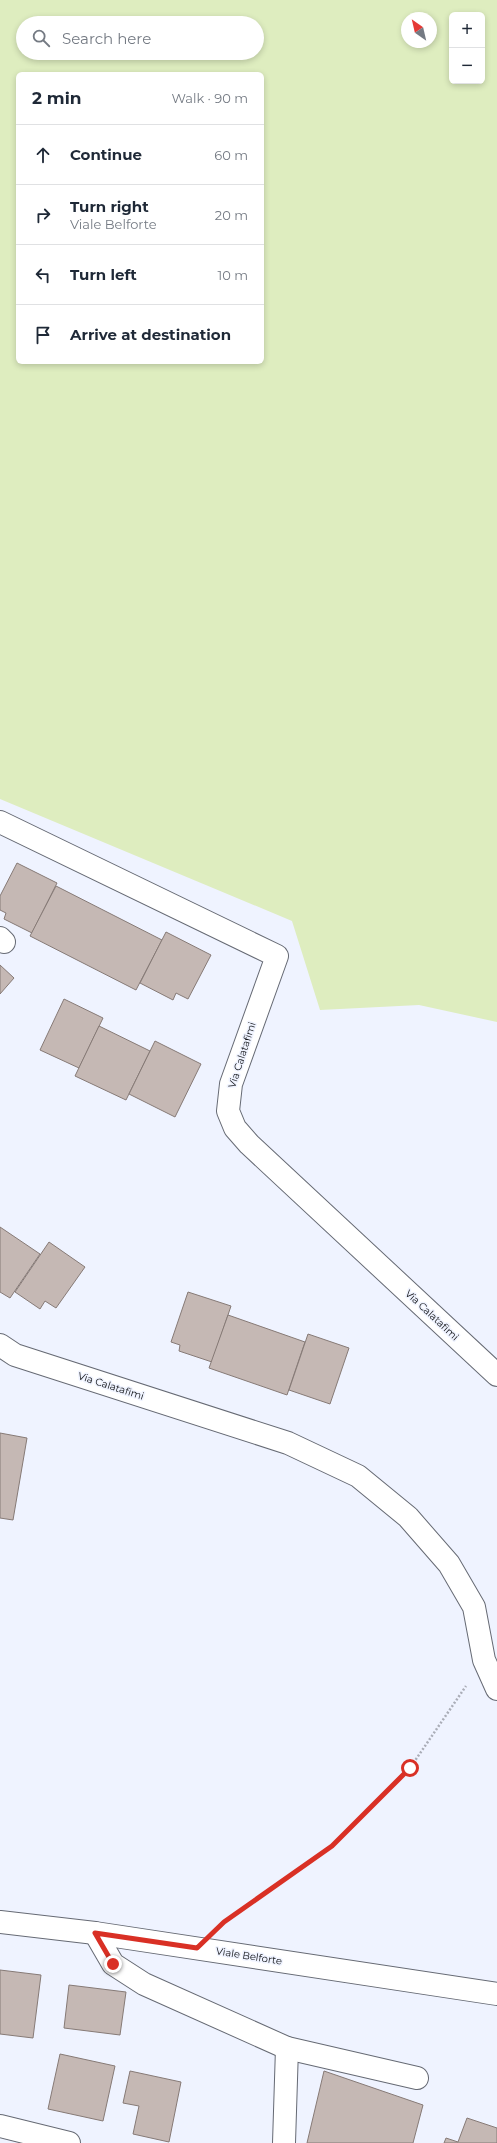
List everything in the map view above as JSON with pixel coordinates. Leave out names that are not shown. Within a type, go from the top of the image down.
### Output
[{"type":"street","name":"Via Calatafimi","points":[[0,822],[277,956],[231,1084],[228,1111],[235,1128],[249,1144],[497,1375]]},
{"type":"street","name":"Via Calatafimi","points":[[0,1345],[15,1355],[288,1443],[358,1476],[408,1517],[449,1564],[474,1607],[484,1660],[497,1689]]},
{"type":"street","name":"Viale Belforte","points":[[0,1922],[95,1933],[497,1994]]},
{"type":"street","points":[[95,1933],[113,1964],[144,1984],[287,2048],[417,2078]]},
{"type":"street","points":[[284,2143],[287,2048]]},
{"type":"street","points":[[0,2126],[69,2143]]},
{"type":"path","points":[[197,1948],[224,1922],[332,1846],[410,1768],[484,1660]]},
{"type":"green space","points":[[0,0],[497,0],[497,1022],[419,1005],[320,1010],[292,921],[0,799]]},
{"type":"building","points":[[17,863],[57,883],[32,933],[4,919],[6,913],[0,910],[0,896]]},
{"type":"building","points":[[56,886],[162,940],[136,990],[30,936]]},
{"type":"building","points":[[166,932],[211,955],[188,999],[176,993],[173,1000],[140,983]]},
{"type":"building","points":[[0,965],[14,978],[0,994]]},
{"type":"building","points":[[64,999],[103,1018],[79,1068],[40,1050]]},
{"type":"building","points":[[99,1026],[150,1051],[126,1100],[75,1076]]},
{"type":"building","points":[[155,1041],[201,1064],[175,1117],[129,1094]]},
{"type":"building","points":[[0,1227],[40,1254],[10,1298],[0,1292]]},
{"type":"building","points":[[49,1242],[85,1267],[56,1308],[45,1301],[40,1309],[15,1292]]},
{"type":"building","points":[[188,1292],[231,1306],[212,1362],[179,1351],[180,1345],[171,1342]]},
{"type":"building","points":[[228,1315],[305,1342],[287,1395],[209,1368]]},
{"type":"building","points":[[308,1334],[349,1348],[330,1404],[289,1390]]},
{"type":"building","points":[[0,1433],[27,1438],[13,1520],[0,1518]]},
{"type":"building","points":[[0,1970],[41,1975],[33,2038],[0,2034]]},
{"type":"building","points":[[69,1985],[126,1992],[120,2035],[64,2028]]},
{"type":"building","points":[[60,2054],[115,2066],[103,2121],[48,2109]]},
{"type":"building","points":[[130,2071],[181,2082],[169,2142],[133,2134],[139,2106],[123,2103]]},
{"type":"building","points":[[324,2071],[423,2105],[413,2143],[307,2143]]},
{"type":"building","points":[[467,2118],[497,2128],[497,2143],[444,2143],[446,2138],[458,2142]]},
{"type":"route","points":[[113,1964],[95,1933],[197,1948],[224,1922],[332,1846],[410,1768]]}]
